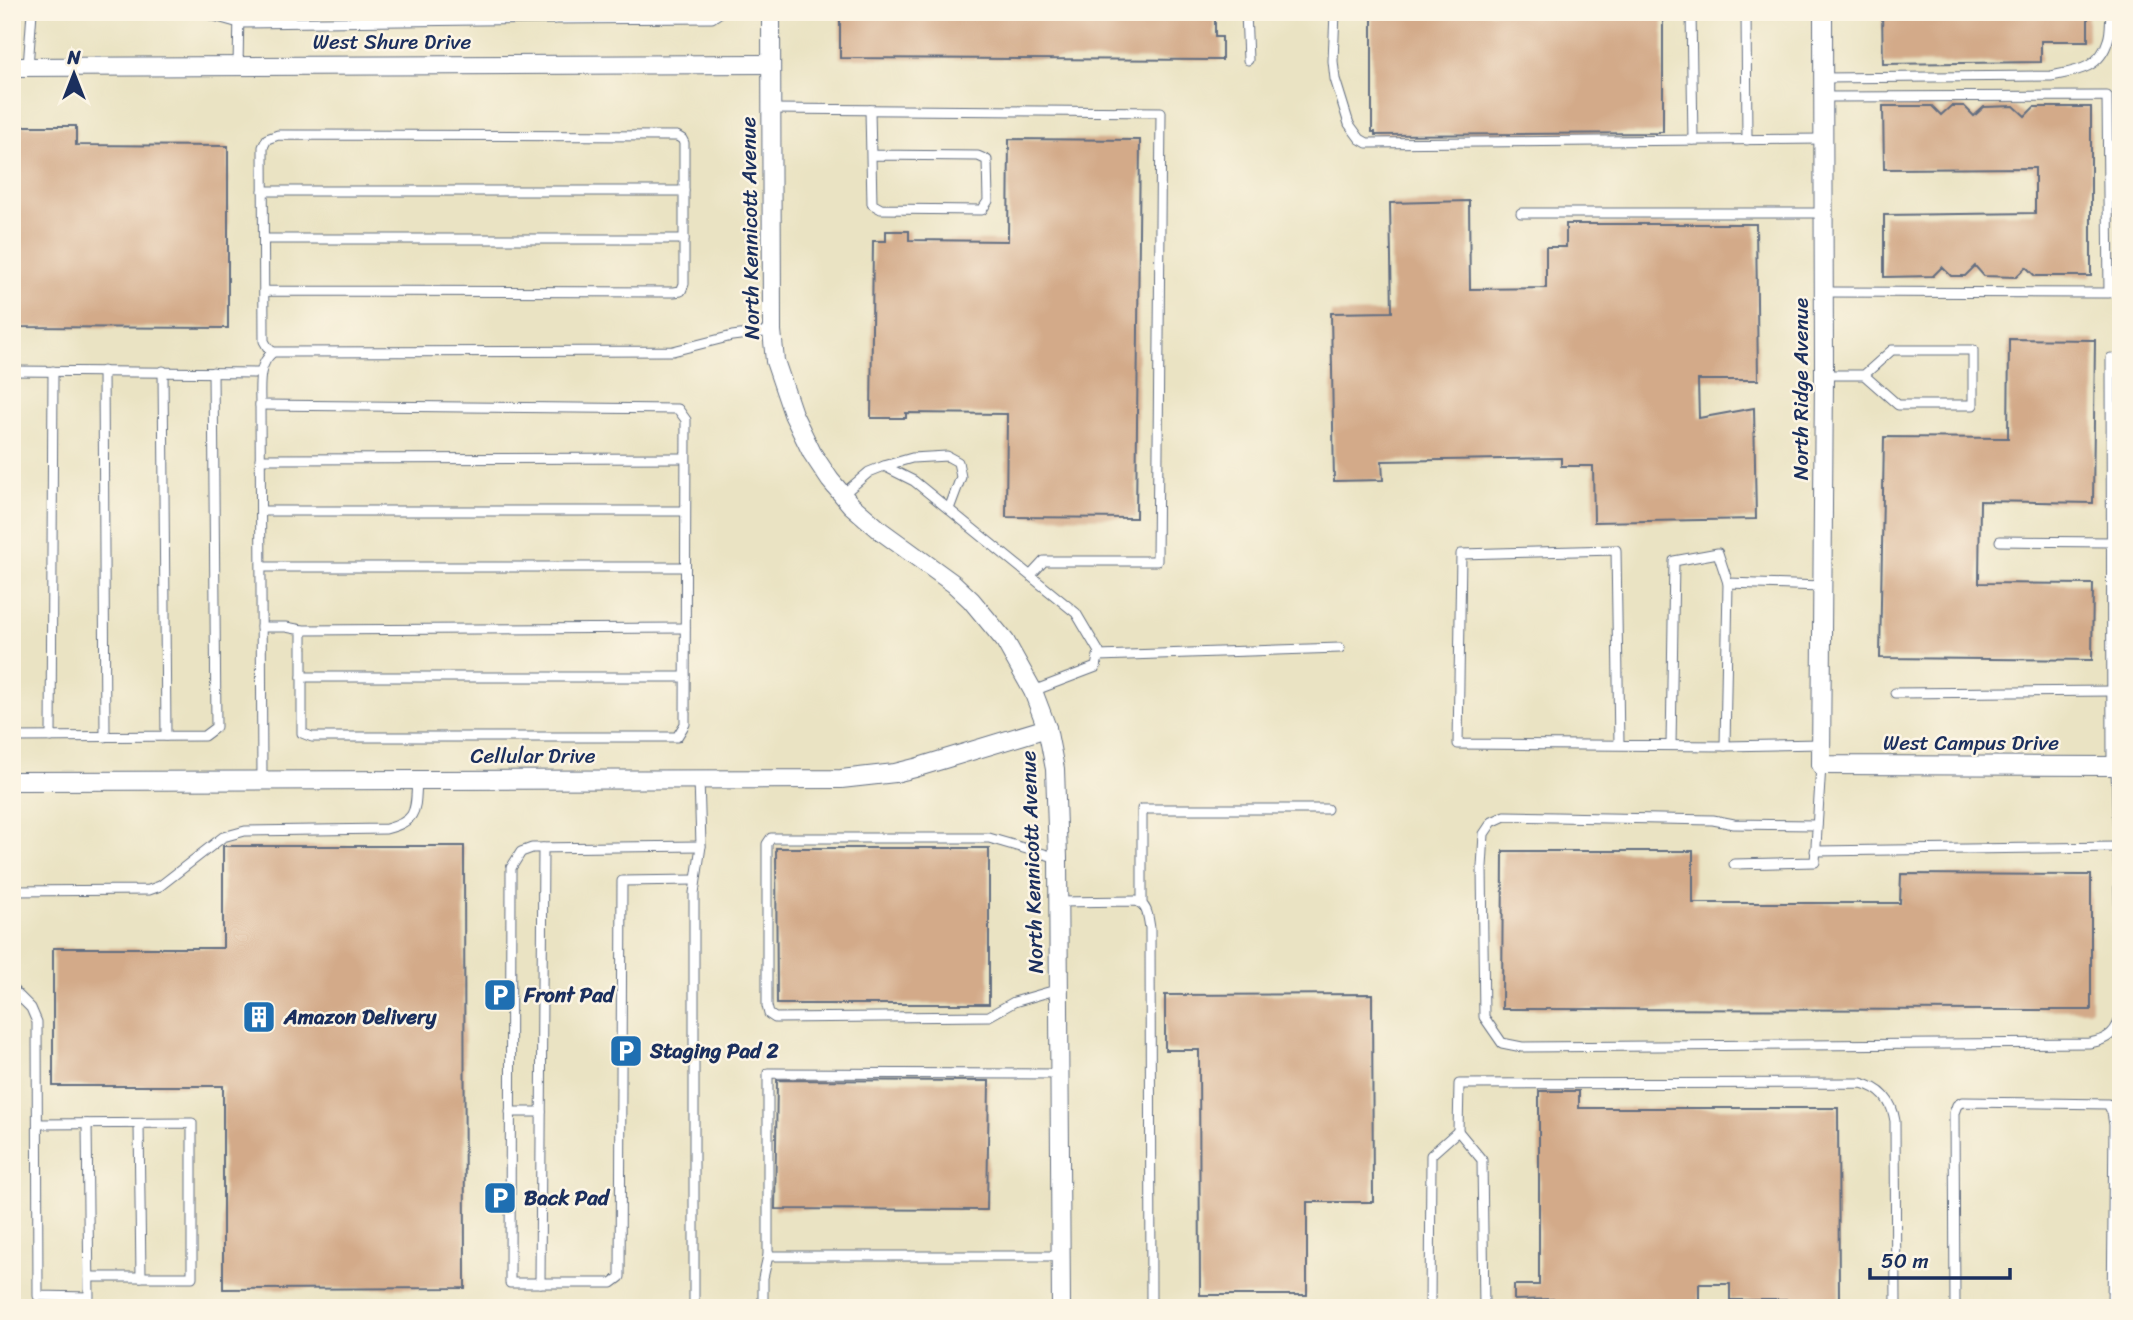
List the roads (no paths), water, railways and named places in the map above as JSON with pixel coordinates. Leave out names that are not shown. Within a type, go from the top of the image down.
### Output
[{"type":"street","name":"North Kennicott Avenue","points":[[771,12],[772,331],[775,361],[797,423],[812,453],[842,496],[881,531],[967,595],[1002,636],[1033,691],[1047,728],[1055,769],[1058,858],[1061,1308]]},
{"type":"street","name":"North Ridge Avenue","points":[[1821,765],[1823,12]]},
{"type":"street","name":"West Shure Drive","points":[[20,67],[771,64]]},
{"type":"street","name":"Cellular Drive","points":[[12,781],[841,779],[895,773],[1047,728]]},
{"type":"street","name":"West Campus Drive","points":[[1821,765],[2116,766]]},
{"type":"lane","points":[[20,67],[32,12]]},
{"type":"lane","points":[[200,12],[239,23],[554,16],[712,18],[721,12]]},
{"type":"lane","points":[[238,66],[239,12]]},
{"type":"lane","points":[[1246,12],[1248,61]]},
{"type":"lane","points":[[1335,12],[1335,79],[1349,124],[1360,139],[1367,143],[1824,139]]},
{"type":"lane","points":[[1691,12],[1693,140]]},
{"type":"lane","points":[[1746,12],[1747,140]]},
{"type":"lane","points":[[1823,78],[2051,76],[2087,68],[2096,62],[2108,41],[2111,12]]},
{"type":"lane","points":[[1823,97],[2107,96],[2109,280],[2109,293],[1824,292]]},
{"type":"lane","points":[[771,109],[1161,112],[1157,561],[1044,561],[1031,575]]},
{"type":"lane","points":[[870,110],[872,205],[881,209],[982,210],[988,201],[987,160],[978,156],[871,155]]},
{"type":"lane","points":[[264,291],[681,290],[684,284],[684,144],[677,136],[278,135],[267,139],[263,147],[264,341],[273,352],[673,351],[732,336],[772,331]]},
{"type":"lane","points":[[264,191],[684,191]]},
{"type":"lane","points":[[1521,214],[1824,213]]},
{"type":"lane","points":[[264,239],[684,239]]},
{"type":"lane","points":[[1824,375],[1864,375],[1898,405],[1973,405],[1973,350],[1892,350],[1864,375]]},
{"type":"lane","points":[[262,780],[260,373],[267,357],[273,352]]},
{"type":"lane","points":[[2110,358],[2112,691],[2121,973]]},
{"type":"lane","points":[[12,371],[260,373]]},
{"type":"lane","points":[[51,737],[54,371]]},
{"type":"lane","points":[[103,371],[105,737]]},
{"type":"lane","points":[[163,371],[166,736]]},
{"type":"lane","points":[[12,737],[204,736],[216,727],[214,372]]},
{"type":"lane","points":[[260,405],[678,409],[685,420],[685,724],[677,737],[312,737],[302,733],[302,630]]},
{"type":"lane","points":[[842,496],[869,472],[912,458],[947,456],[958,463],[961,477],[948,509]]},
{"type":"lane","points":[[260,459],[685,458]]},
{"type":"lane","points":[[884,467],[914,481],[1076,613],[1099,652],[1096,667],[1033,691]]},
{"type":"lane","points":[[261,511],[685,511]]},
{"type":"lane","points":[[2000,541],[2111,542]]},
{"type":"lane","points":[[1619,745],[1616,550],[1461,554],[1458,744],[1725,746],[1821,744]]},
{"type":"lane","points":[[1671,745],[1674,561],[1718,553],[1728,583],[1725,746]]},
{"type":"lane","points":[[262,568],[685,568]]},
{"type":"lane","points":[[1728,583],[1822,586]]},
{"type":"lane","points":[[261,627],[302,630],[685,628]]},
{"type":"lane","points":[[1098,656],[1340,648]]},
{"type":"lane","points":[[302,677],[685,677]]},
{"type":"lane","points":[[1895,694],[2112,691]]},
{"type":"lane","points":[[1734,864],[1815,862],[1821,765]]},
{"type":"lane","points":[[694,1308],[695,880],[701,846],[699,778]]},
{"type":"lane","points":[[12,891],[149,890],[160,886],[223,837],[232,833],[386,829],[405,824],[415,810],[416,779]]},
{"type":"lane","points":[[1151,1308],[1150,928],[1147,911],[1142,903],[1142,809],[1328,809]]},
{"type":"lane","points":[[1817,825],[1505,816],[1492,822],[1484,834],[1482,867],[1485,1017],[1492,1030],[1502,1042],[1522,1046],[2089,1043],[2113,1034],[2121,1012]]},
{"type":"lane","points":[[1058,858],[989,838],[771,838],[767,844],[767,1006],[769,1014],[775,1018],[989,1016],[1014,1002],[1059,989]]},
{"type":"lane","points":[[695,880],[622,881],[620,1277],[612,1283],[510,1283],[511,869],[521,852],[532,848],[701,846]]},
{"type":"lane","points":[[1815,850],[2118,847]]},
{"type":"lane","points":[[540,1283],[543,848]]},
{"type":"lane","points":[[1058,902],[1142,903]]},
{"type":"lane","points":[[12,989],[31,1007],[37,1022],[38,1296],[89,1297],[87,1124]]},
{"type":"lane","points":[[764,1308],[763,1278],[768,1256],[768,1073],[1059,1074]]},
{"type":"lane","points":[[1483,1308],[1482,1160],[1458,1131],[1459,1084],[1861,1083],[1871,1086],[1884,1095],[1893,1107],[1895,1121],[1896,1308]]},
{"type":"lane","points":[[1955,1308],[1954,1113],[1956,1105],[1962,1102],[2108,1104],[2114,1125],[2112,1308]]},
{"type":"lane","points":[[510,1112],[541,1112]]},
{"type":"lane","points":[[38,1124],[192,1123],[192,1277],[89,1277]]},
{"type":"lane","points":[[139,1124],[141,1277]]},
{"type":"lane","points":[[1430,1308],[1432,1155],[1458,1131]]},
{"type":"lane","points":[[768,1256],[1060,1256]]},
{"type":"place","name":"Front Pad","points":[[500,995]]},
{"type":"place","name":"Amazon Delivery","points":[[259,1017]]},
{"type":"place","name":"Staging Pad 2","points":[[626,1051]]},
{"type":"place","name":"Back Pad","points":[[500,1198]]}]
